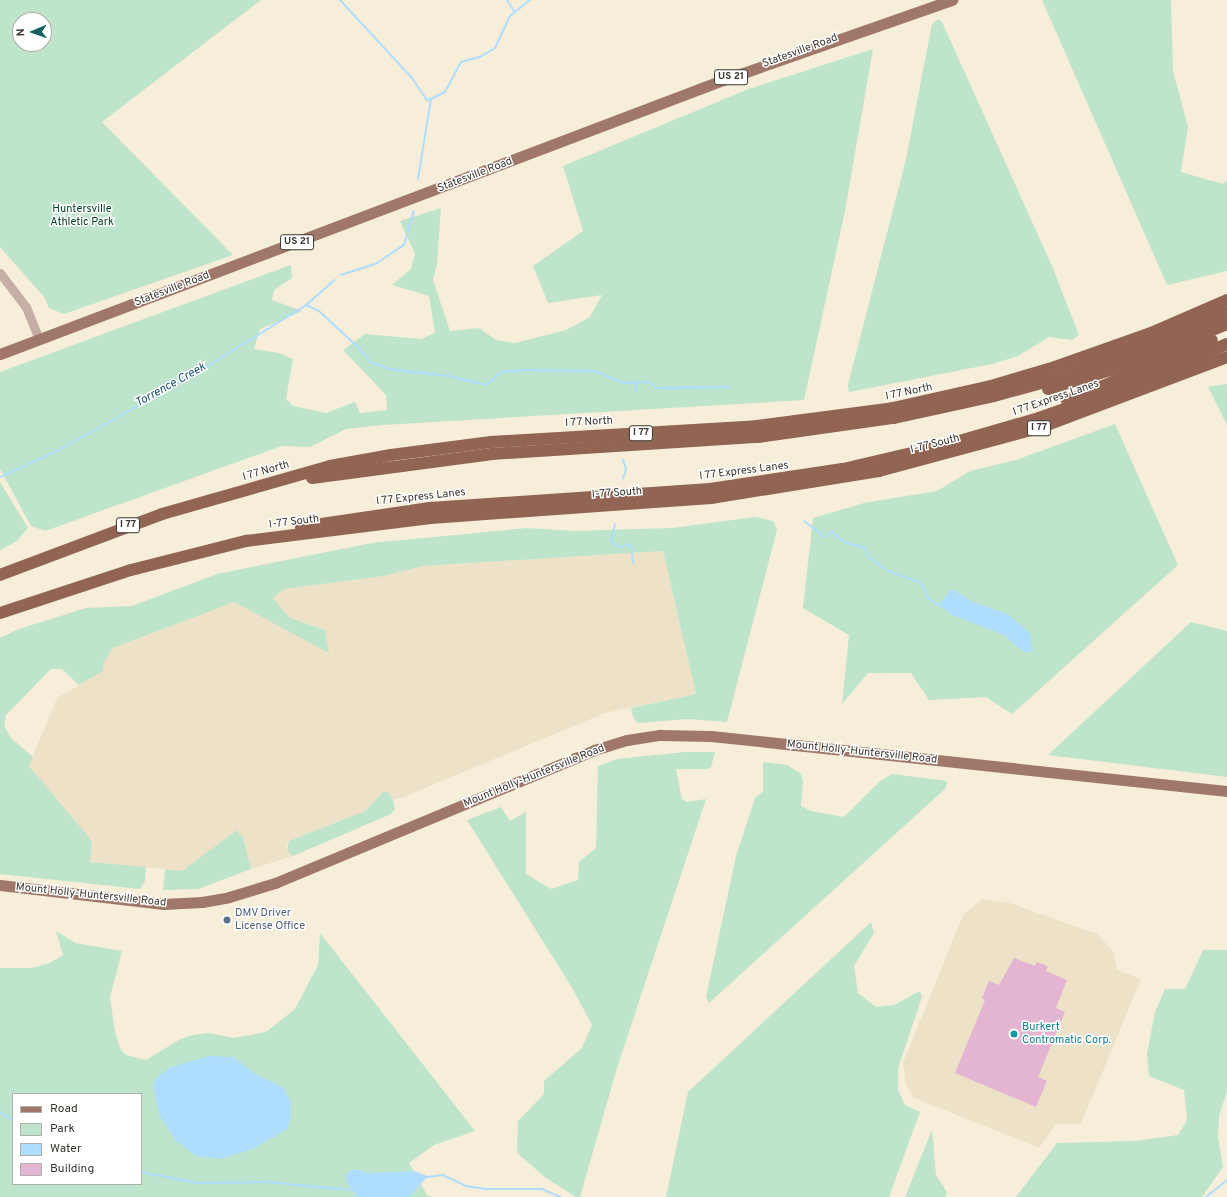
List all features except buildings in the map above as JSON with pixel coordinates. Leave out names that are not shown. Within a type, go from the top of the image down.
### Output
[{"type":"highway","name":"I 77 North","points":[[0,575],[130,525],[357,460],[451,446],[538,438],[764,426],[893,408],[971,391],[1055,367],[1151,333],[1227,300]]},
{"type":"highway","name":"I 77 Express Lanes","points":[[259,487],[492,454],[794,433],[861,424],[961,405],[1092,367],[1227,312]]},
{"type":"highway","points":[[961,405],[1084,379],[1147,358],[1227,324]]},
{"type":"highway","points":[[975,438],[1227,333]]},
{"type":"highway","name":"I 77 Express Lanes","points":[[246,541],[329,522],[396,512],[676,492],[777,480],[876,462],[975,438],[1104,396],[1227,344]]},
{"type":"highway","name":"I-77 South","points":[[0,613],[104,577],[246,541],[431,518],[690,500],[845,478],[944,456],[1042,427],[1227,357]]},
{"type":"main road","name":"Statesville Road","points":[[0,354],[730,77],[952,0]]},
{"type":"main road","name":"Mount Holly-Huntersville Road","points":[[0,885],[164,904],[202,902],[229,897],[282,880],[594,750],[627,740],[660,735],[711,736],[1227,792]]},
{"type":"street","points":[[0,273],[24,304],[39,339]]},
{"type":"shaded area","points":[[663,551],[696,694],[605,713],[401,798],[393,799],[388,792],[383,792],[365,811],[289,841],[286,846],[293,856],[251,869],[243,837],[237,830],[182,871],[90,862],[29,766],[57,698],[103,671],[104,662],[113,648],[234,601],[328,652],[325,630],[290,618],[273,598],[284,589],[384,576],[423,566]]},
{"type":"shaded area","points":[[982,899],[1010,903],[1097,934],[1113,951],[1117,970],[1141,979],[1081,1124],[1056,1124],[1039,1148],[914,1098],[906,1085],[903,1063],[963,915]]},
{"type":"green space","name":"Huntersville Athletic Park","points":[[0,0],[261,0],[102,122],[233,255],[64,314],[49,308],[45,298],[0,247]]},
{"type":"green space","points":[[1042,0],[1171,0],[1173,71],[1188,127],[1181,172],[1223,184],[1227,180],[1227,271],[1167,285]]},
{"type":"green space","points":[[938,19],[942,22],[1052,266],[1079,335],[1072,340],[1049,337],[1018,356],[992,364],[849,392],[848,385],[906,159],[932,24]]},
{"type":"green space","points":[[873,49],[845,211],[804,400],[383,425],[346,429],[310,447],[282,446],[45,531],[31,526],[0,469],[0,372],[291,265],[292,278],[274,290],[272,300],[302,311],[260,329],[254,349],[279,353],[293,359],[286,399],[293,406],[326,413],[355,402],[360,413],[387,410],[386,395],[343,350],[365,334],[421,339],[435,333],[429,296],[392,285],[411,269],[415,254],[400,221],[441,208],[437,264],[433,280],[450,331],[479,328],[496,340],[515,343],[566,330],[590,317],[602,295],[548,303],[533,266],[583,231],[563,166],[746,90]]},
{"type":"green space","points":[[1227,384],[1227,425],[1208,387]]},
{"type":"green space","points":[[1115,424],[1178,565],[1012,714],[986,697],[929,700],[911,673],[868,673],[842,704],[849,635],[803,608],[813,518],[864,503],[937,491],[970,471],[1016,460]]},
{"type":"green space","points":[[0,482],[28,528],[17,541],[0,550]]},
{"type":"green space","points":[[755,517],[773,521],[777,530],[727,722],[688,719],[637,723],[633,717],[631,708],[696,694],[663,551],[423,566],[384,576],[284,589],[273,598],[290,618],[325,630],[329,653],[234,602],[113,648],[104,662],[103,671],[79,685],[62,669],[51,669],[6,715],[4,726],[11,738],[33,757],[29,766],[92,841],[90,862],[146,867],[145,881],[140,889],[0,874],[0,638],[19,629],[86,608],[132,606],[217,574],[372,543],[527,528],[574,531],[673,528]]},
{"type":"green space","points":[[1191,622],[1227,631],[1227,777],[1048,755]]},
{"type":"green space","points":[[685,752],[715,752],[711,767],[708,769],[676,769],[682,799],[687,802],[706,799],[617,1068],[580,1197],[576,1197],[546,1178],[517,1153],[518,1121],[544,1094],[544,1081],[582,1048],[592,1025],[571,986],[467,820],[501,807],[510,821],[526,812],[526,874],[551,889],[578,880],[579,862],[596,848],[598,766],[617,759]]},
{"type":"green space","points":[[763,762],[787,765],[801,774],[803,781],[801,806],[811,811],[844,817],[879,782],[892,774],[947,781],[946,788],[709,1003],[706,997],[736,856],[755,798],[763,792]]},
{"type":"green space","points":[[383,792],[388,792],[393,799],[395,809],[391,814],[293,856],[287,851],[289,841],[365,811]]},
{"type":"green space","points":[[237,830],[243,837],[251,869],[198,889],[163,890],[165,869],[182,871]]},
{"type":"green space","points":[[871,922],[874,933],[854,966],[858,993],[876,1007],[894,1005],[920,991],[922,997],[898,1068],[898,1090],[905,1105],[920,1112],[889,1197],[666,1197],[688,1092]]},
{"type":"green space","points":[[56,931],[76,943],[122,951],[110,997],[115,1032],[121,1050],[126,1055],[146,1060],[179,1040],[192,1035],[209,1033],[234,1038],[266,1032],[295,1009],[318,965],[320,933],[475,1131],[434,1145],[409,1163],[427,1195],[432,1197],[0,1197],[0,968],[31,968],[50,963],[63,955]]},
{"type":"green space","points":[[1203,950],[1227,950],[1227,1091],[1219,1116],[1218,1137],[1223,1167],[1202,1197],[1016,1197],[1057,1143],[1135,1141],[1178,1135],[1187,1120],[1184,1090],[1149,1076],[1147,1054],[1155,1012],[1165,989],[1185,989]]},
{"type":"green space","points":[[932,1130],[936,1175],[947,1192],[945,1197],[905,1197]]},
{"type":"water","points":[[954,590],[973,602],[1009,615],[1030,633],[1033,651],[1025,653],[1004,635],[952,615],[939,605],[950,591]]},
{"type":"water","points":[[210,1056],[233,1057],[257,1075],[283,1087],[291,1102],[291,1118],[287,1129],[253,1149],[220,1159],[196,1156],[176,1141],[160,1116],[153,1087],[155,1079],[170,1067]]},
{"type":"water","points":[[355,1169],[368,1173],[414,1171],[428,1176],[409,1197],[357,1197],[346,1181],[346,1174]]},
{"type":"waterway","points":[[340,0],[412,78],[427,100],[431,99]]},
{"type":"waterway","name":"Torrence Creek","points":[[507,0],[514,11]]},
{"type":"waterway","name":"Torrence Creek","points":[[418,179],[431,99],[445,92],[461,62],[480,57],[495,48],[510,16],[530,0]]},
{"type":"waterway","name":"Torrence Creek","points":[[341,275],[377,263],[404,245],[414,211]]},
{"type":"waterway","name":"Torrence Creek","points":[[0,477],[57,451],[190,377],[306,305],[335,280]]},
{"type":"waterway","points":[[306,305],[319,311],[358,347],[370,362],[389,369],[448,376],[486,385],[501,372],[522,370],[594,371],[624,383],[650,382],[656,388],[730,387]]},
{"type":"waterway","points":[[635,391],[636,384]]},
{"type":"waterway","points":[[623,460],[626,469],[623,479]]},
{"type":"waterway","points":[[804,521],[825,537],[832,532],[846,543],[864,547],[869,557],[888,571],[920,582],[929,599],[940,606]]},
{"type":"waterway","points":[[615,524],[611,542],[622,548],[627,544],[631,546],[633,563]]},
{"type":"waterway","points":[[0,1112],[12,1119]]},
{"type":"waterway","points":[[142,1172],[197,1183],[267,1182],[350,1190]]},
{"type":"waterway","points":[[426,1177],[443,1175],[466,1186],[485,1189],[542,1189],[560,1197]]},
{"type":"waterway","points":[[1206,1197],[1227,1180]]},
{"type":"place","name":"DMV Driver License Office","points":[[227,920]]},
{"type":"place","name":"Burkert Contromatic Corp.","points":[[1014,1034]]}]
